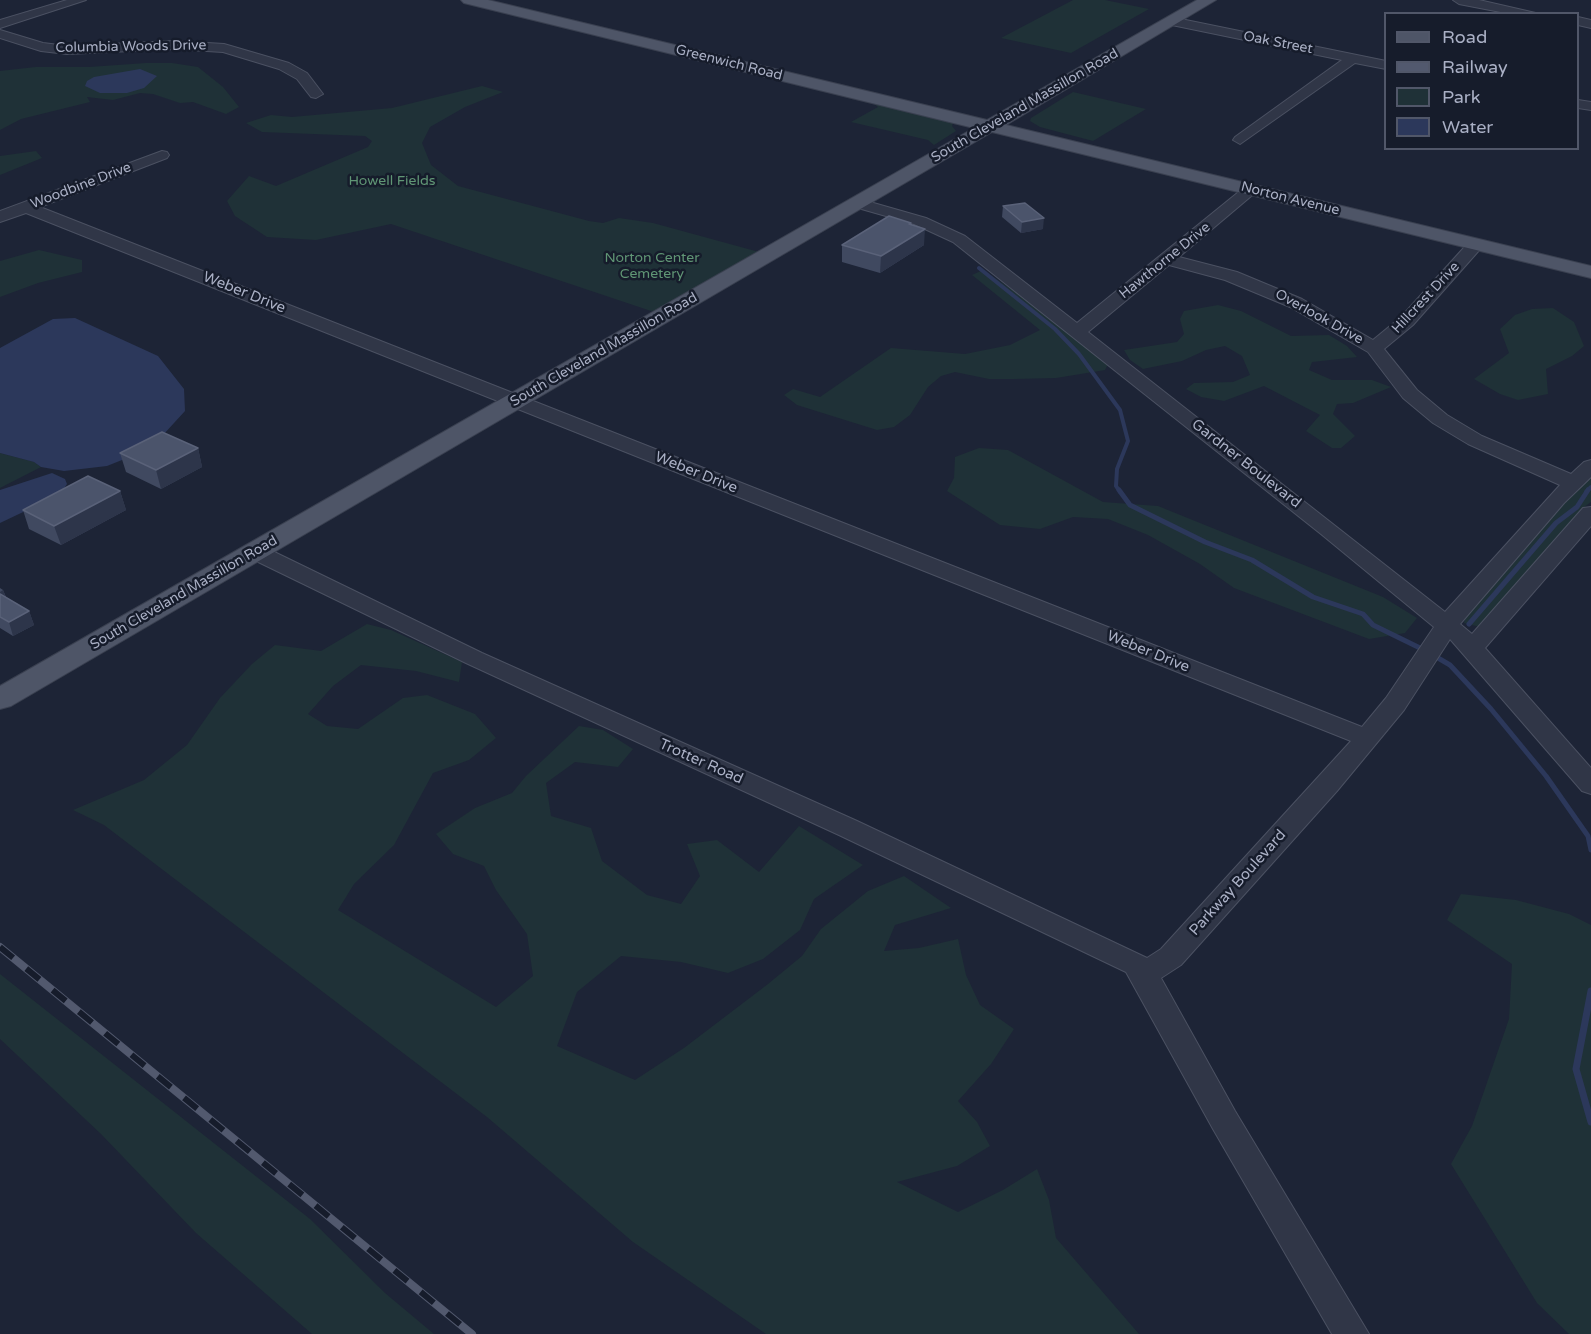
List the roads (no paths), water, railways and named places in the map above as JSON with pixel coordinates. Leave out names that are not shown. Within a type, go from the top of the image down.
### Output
[{"type":"main road","name":"Greenwich Road","points":[[469,0],[989,126]]},
{"type":"main road","name":"South Cleveland Massillon Road","points":[[0,699],[1208,0]]},
{"type":"main road","name":"Norton Avenue","points":[[989,126],[1591,272]]},
{"type":"street","name":"Columbia Woods Drive","points":[[1,31],[81,0]]},
{"type":"street","points":[[1459,0],[1523,12]]},
{"type":"street","points":[[1471,12],[1480,4]]},
{"type":"street","name":"Oak Street","points":[[1171,21],[1384,65]]},
{"type":"street","name":"Columbia Woods Drive","points":[[1,31],[41,47],[67,50],[174,45],[224,48],[284,66],[302,76],[316,94]]},
{"type":"street","points":[[1240,140],[1353,58]]},
{"type":"street","name":"Woodbine Drive","points":[[0,217],[162,155]]},
{"type":"street","name":"Hawthorne Drive","points":[[1078,331],[1251,189]]},
{"type":"street","name":"Gardner Boulevard","points":[[857,203],[924,222],[952,235],[1078,331],[1447,625],[1472,648],[1591,784]]},
{"type":"street","name":"Weber Drive","points":[[26,207],[1366,738]]},
{"type":"street","name":"Hillcrest Drive","points":[[1374,348],[1407,321],[1476,244]]},
{"type":"street","name":"Overlook Drive","points":[[1168,259],[1211,269],[1280,294],[1374,348],[1410,394],[1440,419],[1475,440],[1572,483]]},
{"type":"street","name":"Parkway Boulevard","points":[[1144,974],[1171,957],[1328,785],[1395,704],[1447,625],[1572,483],[1591,466]]},
{"type":"street","points":[[1472,648],[1591,513]]},
{"type":"street","name":"Trotter Road","points":[[256,552],[474,658],[1128,959],[1144,974]]},
{"type":"street","points":[[1144,974],[1224,1120],[1351,1334]]},
{"type":"water","points":[[140,69],[157,76],[144,88],[127,93],[100,93],[85,86],[87,81],[94,77]]},
{"type":"water","points":[[75,318],[158,356],[184,389],[185,411],[163,435],[137,454],[107,466],[64,471],[41,467],[34,462],[0,453],[0,348],[53,319]]},
{"type":"water","points":[[52,473],[65,479],[67,484],[63,490],[0,523],[0,490]]},
{"type":"waterway","points":[[979,268],[1055,329],[1079,354],[1120,410],[1128,441],[1117,469],[1116,486],[1120,492]]},
{"type":"waterway","points":[[1588,490],[1591,487]]},
{"type":"waterway","points":[[1119,490],[1130,505],[1205,542],[1252,560],[1313,597],[1363,614],[1373,625],[1420,648]]},
{"type":"waterway","points":[[1469,624],[1556,523],[1577,507],[1588,490]]},
{"type":"waterway","points":[[1438,658],[1450,665],[1491,709],[1546,776],[1588,836],[1591,850]]},
{"type":"waterway","points":[[1591,991],[1576,1069],[1591,1122]]},
{"type":"railway","points":[[0,947],[472,1334]]},
{"type":"park label","name":"Howell Fields","points":[[392,181]]},
{"type":"park label","name":"Norton Center Cemetery","points":[[652,266]]}]
